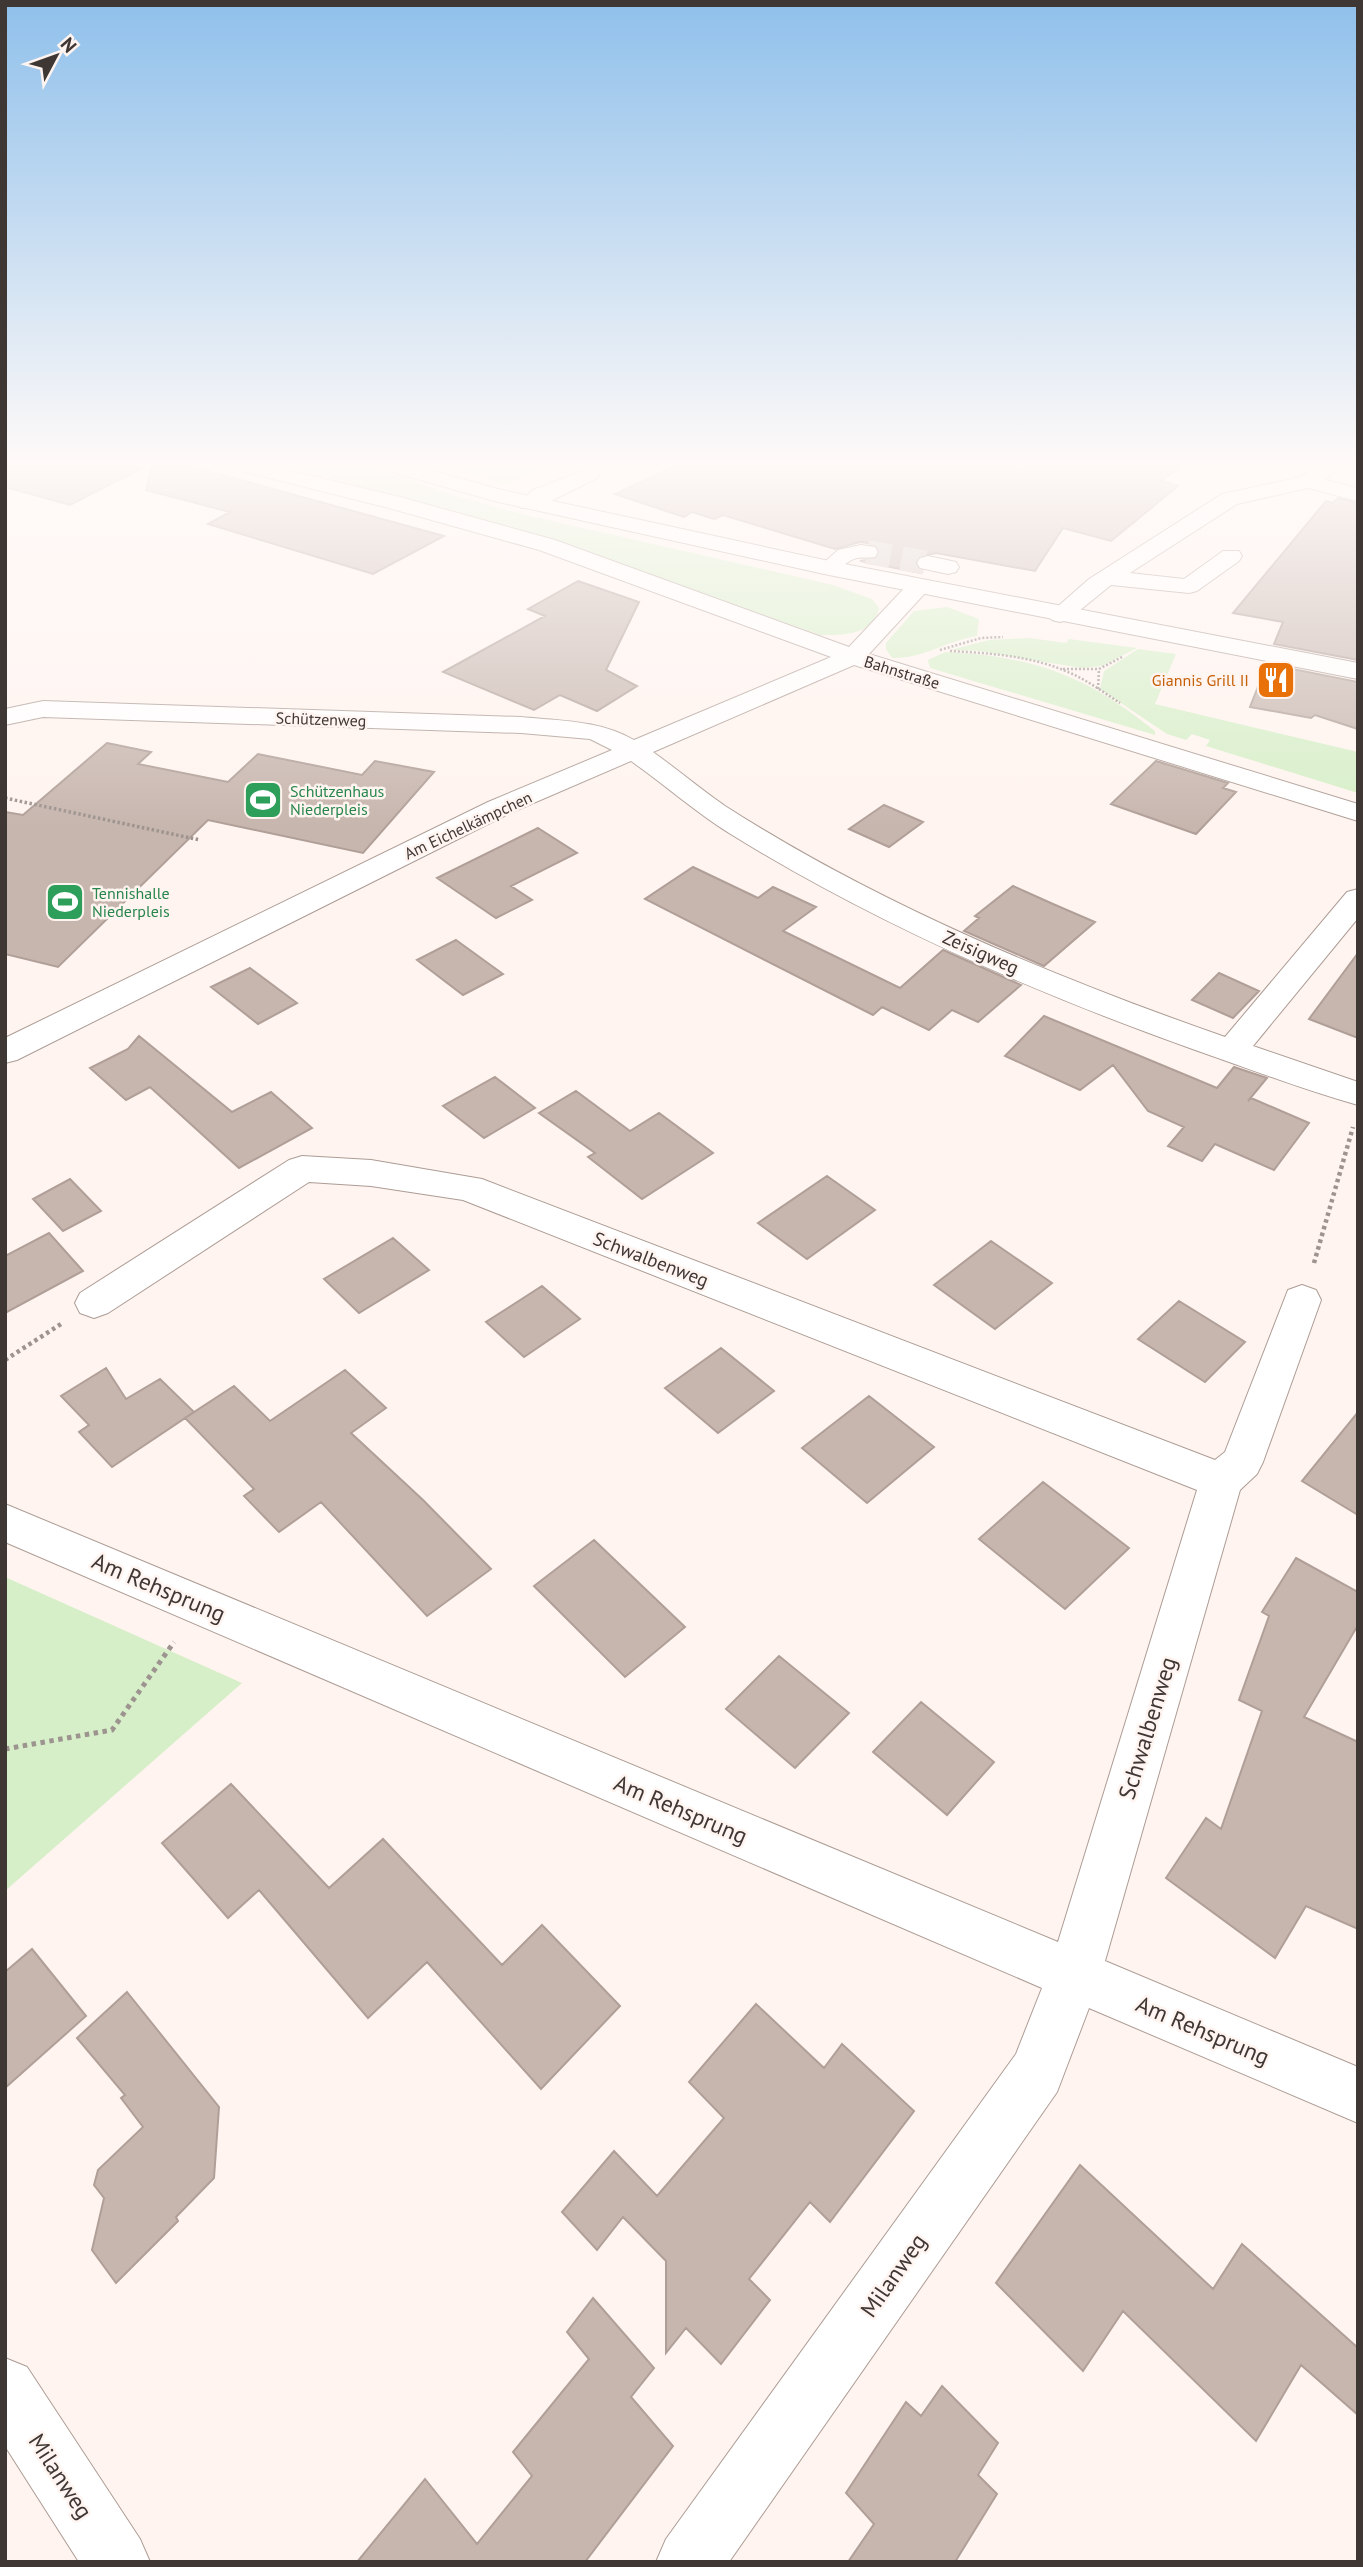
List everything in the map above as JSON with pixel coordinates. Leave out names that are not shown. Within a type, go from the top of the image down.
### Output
[{"type":"street","name":"Bahnstraße","points":[[661,587],[853,657],[1358,813]]},
{"type":"street","name":"Am Eichelkämpchen","points":[[5,1052],[498,808],[853,657],[918,587]]},
{"type":"street","points":[[918,587],[1358,671]]},
{"type":"street","points":[[1060,615],[1096,587]]},
{"type":"street","name":"Schützenweg","points":[[5,717],[43,709],[521,726],[599,734],[632,752]]},
{"type":"street","name":"Zeisigweg","points":[[632,752],[713,811],[831,880],[927,928],[995,960],[1231,1051],[1356,1109]]},
{"type":"street","points":[[1231,1051],[1358,898]]},
{"type":"street","name":"Schwalbenweg","points":[[94,1303],[302,1168],[372,1173],[469,1188],[1221,1481]]},
{"type":"street","name":"Schwalbenweg","points":[[1074,1975],[1221,1481],[1242,1462],[1302,1300]]},
{"type":"street","name":"Am Rehsprung","points":[[5,1521],[1358,2095]]},
{"type":"street","name":"Milanweg","points":[[689,2562],[1037,2072],[1074,1975]]},
{"type":"street","name":"Milanweg","points":[[5,2389],[117,2562]]},
{"type":"path","points":[[1059,668],[1099,669],[1143,646],[1149,632]]},
{"type":"path","points":[[903,673],[919,661],[951,646],[981,638],[1004,636]]},
{"type":"path","points":[[1098,689],[1099,669]]},
{"type":"path","points":[[5,798],[200,841]]},
{"type":"path","points":[[1302,1300],[1356,1109]]},
{"type":"path","points":[[5,1360],[94,1303]]},
{"type":"path","points":[[5,1749],[112,1730],[200,1605]]},
{"type":"green space","points":[[685,587],[838,587],[872,599],[879,608],[871,624],[864,629],[847,634],[820,635]]},
{"type":"green space","points":[[947,607],[979,619],[977,636],[914,656],[892,658],[886,649],[886,643],[914,611]]},
{"type":"green space","points":[[1029,638],[1066,643],[1069,639],[1137,648],[1102,666],[1081,668],[979,651],[950,650],[989,640]]},
{"type":"green space","points":[[1138,649],[1176,654],[1155,704],[1358,752],[1358,793],[1206,746],[1210,740],[1192,734],[1186,740],[1167,734],[1100,689],[1104,671]]},
{"type":"green space","points":[[945,652],[1006,658],[1058,672],[1106,696],[1155,731],[1155,735],[930,668],[928,660]]},
{"type":"green space","points":[[5,1577],[242,1683],[5,1891]]},
{"type":"building","points":[[568,587],[595,587],[639,602],[606,670],[637,686],[597,711],[560,695],[534,710],[443,672],[545,616],[528,609]]},
{"type":"building","points":[[1255,587],[1358,587],[1358,660],[1274,644],[1283,622],[1233,613]]},
{"type":"building","points":[[1267,664],[1358,682],[1358,729],[1315,715],[1311,718],[1250,707]]},
{"type":"building","points":[[107,743],[151,752],[138,764],[228,782],[258,754],[362,775],[375,761],[434,772],[363,853],[208,820],[58,967],[5,954],[5,812],[23,815]]},
{"type":"building","points":[[1156,761],[1228,783],[1223,788],[1236,792],[1196,834],[1111,804]]},
{"type":"building","points":[[884,805],[923,822],[889,847],[849,829]]},
{"type":"building","points":[[538,828],[577,853],[511,886],[532,900],[496,918],[437,878]]},
{"type":"building","points":[[693,867],[758,898],[773,887],[816,907],[783,931],[900,988],[943,950],[1021,985],[978,1022],[952,1010],[929,1030],[882,1007],[873,1015],[645,899]]},
{"type":"building","points":[[1013,886],[1095,922],[1044,966],[964,931],[979,918],[975,916]]},
{"type":"building","points":[[456,940],[503,974],[463,995],[417,960]]},
{"type":"building","points":[[1358,953],[1358,1038],[1309,1019]]},
{"type":"building","points":[[250,968],[297,1003],[258,1024],[211,987]]},
{"type":"building","points":[[1219,973],[1259,991],[1233,1018],[1192,1000]]},
{"type":"building","points":[[1044,1016],[1217,1088],[1234,1067],[1267,1078],[1248,1101],[1251,1098],[1309,1123],[1274,1170],[1215,1144],[1202,1161],[1168,1146],[1184,1127],[1148,1111],[1113,1065],[1080,1090],[1005,1056]]},
{"type":"building","points":[[139,1036],[232,1112],[271,1092],[312,1128],[239,1168],[150,1087],[126,1100],[90,1068],[128,1049]]},
{"type":"building","points":[[495,1077],[535,1108],[484,1138],[443,1106]]},
{"type":"building","points":[[576,1091],[630,1131],[659,1113],[713,1153],[642,1199],[588,1157],[595,1153],[539,1113]]},
{"type":"building","points":[[827,1176],[875,1210],[807,1259],[758,1223]]},
{"type":"building","points":[[70,1179],[101,1211],[63,1231],[33,1199]]},
{"type":"building","points":[[49,1233],[83,1271],[5,1313],[5,1256]]},
{"type":"building","points":[[393,1238],[429,1270],[359,1313],[324,1279]]},
{"type":"building","points":[[991,1241],[1052,1283],[995,1329],[934,1285]]},
{"type":"building","points":[[542,1286],[580,1319],[524,1357],[486,1322]]},
{"type":"building","points":[[1179,1301],[1245,1342],[1205,1382],[1138,1339]]},
{"type":"building","points":[[721,1348],[774,1391],[718,1433],[665,1388]]},
{"type":"building","points":[[106,1368],[126,1399],[160,1379],[194,1412],[112,1467],[79,1432],[89,1425],[61,1396]]},
{"type":"building","points":[[345,1370],[386,1408],[351,1433],[423,1500],[491,1569],[427,1616],[321,1502],[279,1532],[244,1496],[254,1489],[185,1418],[234,1386],[270,1421]]},
{"type":"building","points":[[869,1396],[934,1447],[867,1503],[802,1448]]},
{"type":"building","points":[[1358,1412],[1358,1515],[1302,1481]]},
{"type":"building","points":[[1043,1482],[1129,1548],[1065,1609],[979,1539]]},
{"type":"building","points":[[594,1540],[685,1627],[625,1677],[534,1586]]},
{"type":"building","points":[[1296,1558],[1358,1592],[1358,1625],[1304,1717],[1358,1742],[1358,1929],[1306,1906],[1275,1958],[1166,1878],[1206,1818],[1221,1829],[1262,1711],[1239,1700],[1269,1616],[1262,1612]]},
{"type":"building","points":[[779,1656],[849,1713],[795,1768],[726,1709]]},
{"type":"building","points":[[921,1702],[994,1762],[947,1815],[873,1752]]},
{"type":"building","points":[[231,1784],[329,1888],[383,1839],[502,1965],[542,1925],[620,2006],[541,2089],[427,1962],[368,2018],[259,1890],[228,1918],[162,1843]]},
{"type":"building","points":[[32,1949],[86,2016],[5,2088],[5,1972]]},
{"type":"building","points":[[127,1992],[219,2107],[214,2178],[176,2217],[178,2221],[116,2283],[92,2250],[104,2198],[94,2185],[98,2170],[143,2127],[121,2098],[125,2095],[77,2038]]},
{"type":"building","points":[[756,2004],[824,2068],[842,2044],[914,2111],[830,2222],[810,2202],[749,2279],[770,2300],[721,2364],[686,2328],[666,2353],[666,2261],[623,2217],[597,2250],[562,2212],[614,2151],[657,2196],[724,2118],[689,2082]]},
{"type":"building","points":[[1080,2165],[1213,2289],[1242,2244],[1358,2348],[1358,2415],[1301,2365],[1256,2441],[1123,2311],[1083,2371],[996,2283]]},
{"type":"building","points":[[593,2298],[654,2368],[631,2397],[673,2446],[585,2562],[357,2562],[425,2479],[477,2544],[532,2476],[513,2452],[589,2359],[567,2332]]},
{"type":"building","points":[[942,2386],[998,2443],[978,2475],[997,2494],[955,2562],[848,2562],[874,2524],[846,2493],[906,2402],[921,2416]]},
{"type":"place","name":"Giannis Grill II","points":[[1276,680]]},
{"type":"place","name":"Schützenhaus Niederpleis","points":[[263,800]]},
{"type":"place","name":"Tennishalle Niederpleis","points":[[65,902]]}]
